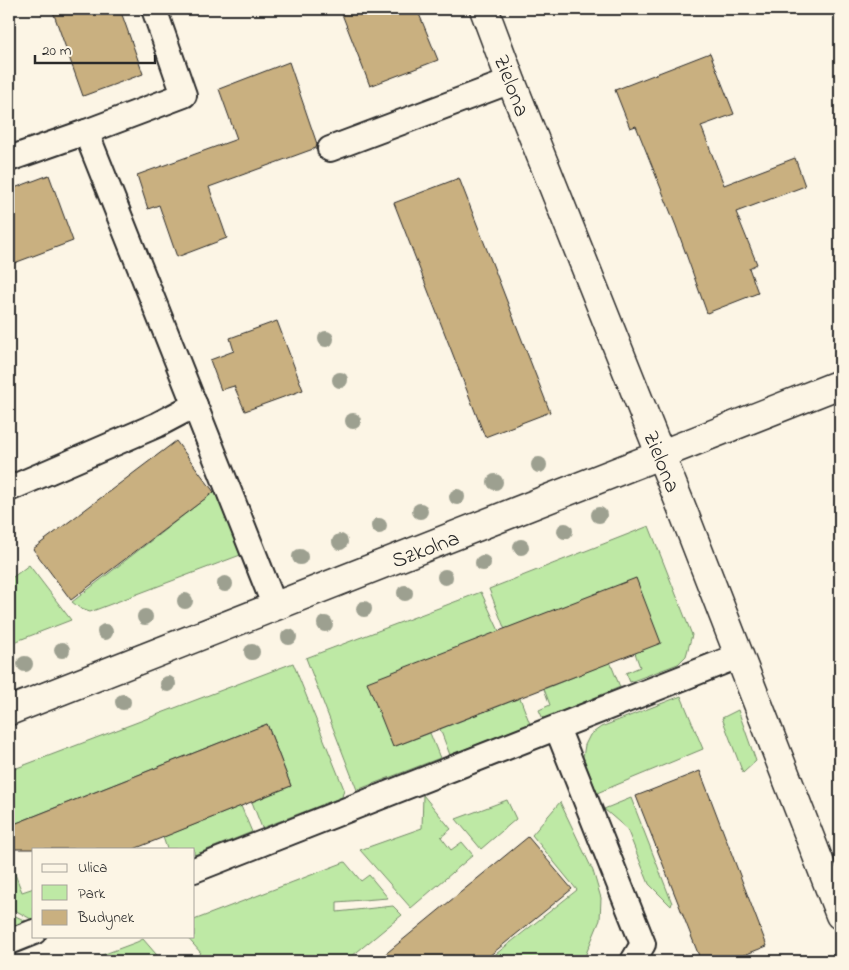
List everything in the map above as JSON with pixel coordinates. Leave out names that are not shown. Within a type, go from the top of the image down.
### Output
[{"type":"street","name":"Zielona","points":[[484,9],[840,915]]},
{"type":"street","name":"Szkolna","points":[[9,711],[840,384]]},
{"type":"lane","points":[[9,159],[184,95],[154,9]]},
{"type":"lane","points":[[330,149],[511,81]]},
{"type":"lane","points":[[86,132],[275,606]]},
{"type":"lane","points":[[9,489],[157,425],[195,405]]},
{"type":"lane","points":[[195,870],[738,656]]},
{"type":"lane","points":[[557,728],[643,944],[633,961]]},
{"type":"lane","points":[[9,942],[32,933]]},
{"type":"green space","points":[[216,490],[243,554],[90,612],[81,609],[72,602]]},
{"type":"green space","points":[[649,526],[692,635],[686,656],[678,664],[630,682],[626,673],[640,667],[635,653],[505,630],[489,589]]},
{"type":"green space","points":[[29,565],[71,620],[9,644],[9,580]]},
{"type":"green space","points":[[481,592],[499,631],[393,747],[430,733],[440,758],[357,790],[306,658]]},
{"type":"green space","points":[[610,662],[620,687],[543,719],[539,710],[550,705],[544,689]]},
{"type":"green space","points":[[293,663],[344,789],[342,797],[262,828],[252,802],[291,786],[267,724],[9,826],[9,771]]},
{"type":"green space","points":[[681,696],[703,749],[597,793],[583,757],[585,745],[590,735],[601,727]]},
{"type":"green space","points":[[520,698],[530,724],[450,755],[440,729]]},
{"type":"green space","points":[[738,710],[756,761],[743,773],[722,718]]},
{"type":"green space","points":[[423,795],[451,829],[441,837],[451,850],[462,842],[473,855],[411,908],[360,850],[422,828]]},
{"type":"green space","points":[[631,798],[672,903],[671,906],[649,884],[627,829],[604,809]]},
{"type":"green space","points":[[507,800],[516,819],[481,849],[456,819]]},
{"type":"green space","points":[[560,802],[593,871],[601,898],[600,920],[583,961],[487,961],[577,890],[532,835]]},
{"type":"green space","points":[[241,806],[252,832],[195,855],[195,848],[167,848],[163,837]]},
{"type":"green space","points":[[9,859],[22,892],[32,889],[32,919],[9,907]]},
{"type":"green space","points":[[345,862],[361,881],[369,875],[388,898],[337,902],[337,912],[393,906],[402,915],[346,961],[192,961],[201,953],[188,938],[195,938],[195,920]]},
{"type":"green space","points":[[9,913],[26,921],[9,928]]},
{"type":"green space","points":[[143,939],[162,961],[86,961],[137,942]]},
{"type":"building","points":[[52,9],[120,9],[143,74],[83,96]]},
{"type":"building","points":[[340,9],[417,9],[438,60],[370,86]]},
{"type":"building","points":[[710,53],[734,114],[701,126],[724,185],[795,158],[805,186],[736,212],[757,264],[749,268],[758,293],[707,313],[676,226],[636,126],[630,128],[615,90]]},
{"type":"building","points":[[289,62],[317,144],[316,148],[209,187],[227,238],[177,257],[159,205],[148,209],[137,175],[237,139],[219,89]]},
{"type":"building","points":[[49,175],[73,241],[9,265],[9,190]]},
{"type":"building","points":[[459,178],[550,412],[485,437],[394,203]]},
{"type":"building","points":[[277,321],[303,390],[245,411],[234,386],[221,390],[210,360],[234,351],[230,338]]},
{"type":"building","points":[[176,441],[214,492],[71,600],[33,549]]},
{"type":"building","points":[[636,578],[661,643],[393,747],[367,682]]},
{"type":"building","points":[[267,724],[291,786],[136,848],[9,849],[9,826]]},
{"type":"building","points":[[700,771],[767,946],[729,961],[701,961],[636,796]]},
{"type":"building","points":[[528,837],[572,889],[483,961],[377,961]]}]
